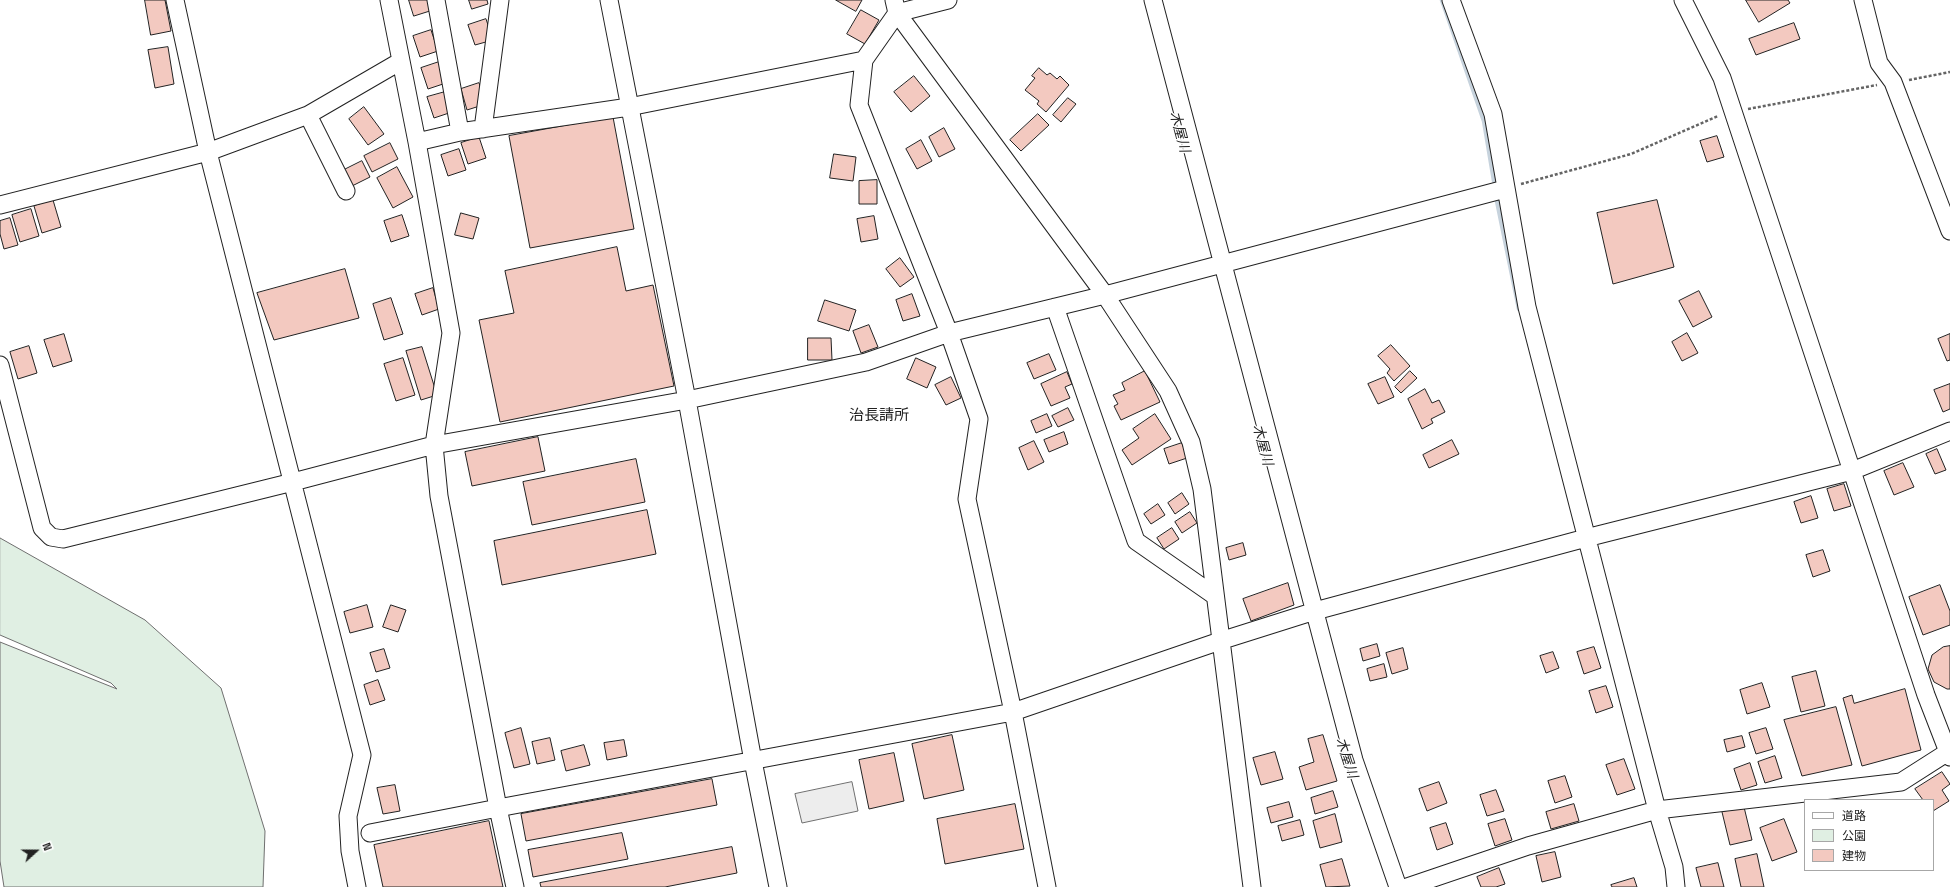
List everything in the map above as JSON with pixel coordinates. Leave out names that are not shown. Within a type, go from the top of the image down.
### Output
[{"type":"street","points":[[175,0],[208,152],[362,755],[348,816],[350,851],[357,887]]},
{"type":"street","points":[[389,0],[417,142],[451,333],[434,445],[439,496],[498,808],[515,887]]},
{"type":"street","points":[[436,0],[460,132]]},
{"type":"street","points":[[484,129],[500,0]]},
{"type":"street","points":[[609,0],[688,400],[753,761],[778,887]]},
{"type":"street","points":[[895,6],[948,0]]},
{"type":"street","points":[[1153,0],[1218,265],[1309,613],[1354,760],[1398,887]]},
{"type":"street","points":[[1451,0],[1493,114],[1527,307],[1657,810],[1674,867],[1676,887]]},
{"type":"street","points":[[1407,887],[1528,846],[1657,810],[1901,782],[1949,754],[1926,695],[1722,78],[1683,0]]},
{"type":"street","points":[[1863,0],[1879,63],[1893,82],[1950,231]]},
{"type":"street","points":[[895,6],[864,60],[859,105],[949,333],[979,419],[968,498],[1013,712],[1047,887]]},
{"type":"street","points":[[895,6],[1105,295],[1168,391],[1192,442],[1202,489],[1249,886]]},
{"type":"street","points":[[417,142],[460,132],[630,107],[864,60]]},
{"type":"street","points":[[0,205],[208,152],[308,115],[401,61]]},
{"type":"street","points":[[308,115],[346,191]]},
{"type":"street","points":[[0,365],[42,528],[51,537],[63,539],[293,482],[434,445],[688,400],[866,362],[949,333],[1105,295],[1505,189]]},
{"type":"street","points":[[1054,307],[1136,541],[1215,596]]},
{"type":"street","points":[[370,833],[1013,712],[1220,641],[1309,613],[1586,538],[1852,471],[1950,431]]},
{"type":"green space","points":[[0,538],[145,620],[221,688],[265,831],[263,887],[4,887],[0,861],[0,642],[117,689],[111,683],[0,635]]},
{"type":"shaded area","points":[[852,782],[858,811],[802,823],[795,794]]},
{"type":"building","points":[[145,0],[165,0],[171,31],[151,35]]},
{"type":"building","points":[[409,0],[429,0],[433,10],[414,16]]},
{"type":"building","points":[[469,0],[487,0],[488,4],[472,9]]},
{"type":"building","points":[[836,0],[862,0],[856,11]]},
{"type":"building","points":[[1746,0],[1788,0],[1790,3],[1759,22]]},
{"type":"building","points":[[861,10],[879,20],[865,44],[847,34]]},
{"type":"building","points":[[486,19],[493,40],[475,45],[468,25]]},
{"type":"building","points":[[1794,23],[1800,39],[1756,55],[1749,39]]},
{"type":"building","points":[[431,30],[438,51],[420,57],[413,36]]},
{"type":"building","points":[[168,47],[174,84],[155,88],[148,50]]},
{"type":"building","points":[[439,62],[446,83],[428,89],[421,68]]},
{"type":"building","points":[[1039,68],[1047,75],[1050,73],[1057,79],[1060,76],[1069,85],[1046,112],[1037,104],[1039,101],[1025,90],[1035,78],[1032,76]]},
{"type":"building","points":[[914,76],[930,96],[911,112],[894,92]]},
{"type":"building","points":[[479,83],[486,104],[467,110],[461,89]]},
{"type":"building","points":[[445,92],[452,112],[434,118],[427,97]]},
{"type":"building","points":[[1068,98],[1076,104],[1061,122],[1053,115]]},
{"type":"building","points":[[364,107],[384,134],[368,145],[349,119]]},
{"type":"building","points":[[1038,114],[1049,125],[1021,151],[1010,140]]},
{"type":"building","points":[[613,117],[634,229],[530,248],[509,136]]},
{"type":"building","points":[[944,128],[955,149],[939,157],[929,137]]},
{"type":"building","points":[[1717,136],[1724,157],[1707,162],[1700,141]]},
{"type":"building","points":[[479,137],[486,158],[468,164],[461,143]]},
{"type":"building","points":[[921,140],[932,161],[917,169],[906,149]]},
{"type":"building","points":[[390,143],[398,159],[372,172],[364,156]]},
{"type":"building","points":[[459,149],[466,170],[448,176],[441,155]]},
{"type":"building","points":[[834,154],[856,157],[853,181],[830,178]]},
{"type":"building","points":[[362,161],[370,177],[352,186],[344,170]]},
{"type":"building","points":[[397,167],[413,197],[393,208],[377,178]]},
{"type":"building","points":[[877,180],[877,204],[859,204],[859,181]]},
{"type":"building","points":[[53,200],[61,227],[42,233],[34,206]]},
{"type":"building","points":[[1657,200],[1674,267],[1613,284],[1597,213]]},
{"type":"building","points":[[31,209],[39,236],[20,242],[12,215]]},
{"type":"building","points":[[461,213],[479,218],[473,239],[455,235]]},
{"type":"building","points":[[402,215],[409,236],[391,242],[384,221]]},
{"type":"building","points":[[874,216],[878,239],[861,242],[857,219]]},
{"type":"building","points":[[10,218],[18,245],[4,249],[0,234],[0,221]]},
{"type":"building","points":[[617,247],[626,291],[653,285],[674,386],[500,422],[479,320],[514,313],[505,271]]},
{"type":"building","points":[[900,258],[914,277],[900,287],[886,269]]},
{"type":"building","points":[[345,269],[359,318],[274,340],[257,293]]},
{"type":"building","points":[[433,288],[439,309],[422,315],[415,294]]},
{"type":"building","points":[[1699,291],[1712,317],[1693,327],[1679,301]]},
{"type":"building","points":[[912,294],[920,316],[903,321],[896,300]]},
{"type":"building","points":[[391,298],[403,334],[384,340],[373,304]]},
{"type":"building","points":[[825,300],[856,310],[849,331],[818,321]]},
{"type":"building","points":[[869,325],[878,347],[861,353],[853,331]]},
{"type":"building","points":[[1687,333],[1698,353],[1682,361],[1672,342]]},
{"type":"building","points":[[64,334],[72,361],[53,367],[44,340]]},
{"type":"building","points":[[1950,334],[1950,360],[1947,361],[1938,339]]},
{"type":"building","points":[[808,338],[831,338],[832,360],[808,360]]},
{"type":"building","points":[[1391,345],[1410,366],[1394,381],[1387,373],[1390,369],[1378,356]]},
{"type":"building","points":[[29,346],[37,373],[18,379],[10,352]]},
{"type":"building","points":[[422,347],[437,395],[421,400],[406,351]]},
{"type":"building","points":[[1049,354],[1056,370],[1034,379],[1027,363]]},
{"type":"building","points":[[403,358],[415,395],[396,401],[384,364]]},
{"type":"building","points":[[916,358],[936,367],[927,388],[907,379]]},
{"type":"building","points":[[1145,371],[1160,402],[1121,420],[1114,406],[1118,404],[1113,395],[1125,390],[1122,383]]},
{"type":"building","points":[[1410,371],[1417,378],[1401,393],[1395,387]]},
{"type":"building","points":[[1067,372],[1072,384],[1065,387],[1070,398],[1051,406],[1041,384]]},
{"type":"building","points":[[951,377],[961,398],[946,405],[935,385]]},
{"type":"building","points":[[1385,377],[1394,397],[1378,404],[1368,384]]},
{"type":"building","points":[[1950,384],[1950,409],[1943,412],[1934,390]]},
{"type":"building","points":[[1425,389],[1432,403],[1439,400],[1445,412],[1431,419],[1433,423],[1422,429],[1408,399]]},
{"type":"building","points":[[1068,408],[1074,420],[1058,427],[1052,416]]},
{"type":"building","points":[[1047,414],[1052,426],[1036,433],[1031,421]]},
{"type":"building","points":[[1155,414],[1171,439],[1132,465],[1122,450],[1139,438],[1133,429]]},
{"type":"building","points":[[1064,432],[1068,444],[1049,452],[1044,440]]},
{"type":"building","points":[[538,437],[545,471],[472,486],[465,452]]},
{"type":"building","points":[[1452,440],[1459,454],[1429,468],[1423,455]]},
{"type":"building","points":[[1034,441],[1044,462],[1028,470],[1019,448]]},
{"type":"building","points":[[1182,443],[1187,458],[1169,464],[1164,449]]},
{"type":"building","points":[[1937,449],[1946,470],[1935,474],[1926,454]]},
{"type":"building","points":[[636,459],[645,502],[532,525],[523,482]]},
{"type":"building","points":[[1903,463],[1914,487],[1894,495],[1884,471]]},
{"type":"building","points":[[1844,484],[1851,506],[1834,511],[1827,489]]},
{"type":"building","points":[[1182,493],[1189,504],[1175,514],[1168,503]]},
{"type":"building","points":[[1811,496],[1818,518],[1801,523],[1794,502]]},
{"type":"building","points":[[1158,504],[1165,515],[1151,524],[1144,514]]},
{"type":"building","points":[[647,510],[656,554],[502,585],[494,541]]},
{"type":"building","points":[[1190,512],[1197,523],[1182,533],[1175,522]]},
{"type":"building","points":[[1172,528],[1179,539],[1164,549],[1157,538]]},
{"type":"building","points":[[1243,543],[1246,555],[1229,560],[1226,548]]},
{"type":"building","points":[[1823,550],[1830,571],[1813,577],[1806,555]]},
{"type":"building","points":[[1288,583],[1294,605],[1251,621],[1243,599]]},
{"type":"building","points":[[1940,585],[1950,611],[1950,625],[1923,635],[1909,597]]},
{"type":"building","points":[[367,605],[373,627],[350,633],[344,612]]},
{"type":"building","points":[[391,605],[406,610],[398,632],[383,627]]},
{"type":"building","points":[[1377,644],[1380,656],[1363,661],[1360,649]]},
{"type":"building","points":[[1950,646],[1950,689],[1947,689],[1934,682],[1928,669],[1932,655],[1943,647]]},
{"type":"building","points":[[1594,647],[1601,668],[1584,674],[1577,652]]},
{"type":"building","points":[[1403,648],[1408,669],[1392,674],[1386,653]]},
{"type":"building","points":[[384,649],[390,668],[376,672],[370,653]]},
{"type":"building","points":[[1553,652],[1559,668],[1546,673],[1540,656]]},
{"type":"building","points":[[1384,664],[1387,677],[1370,681],[1367,669]]},
{"type":"building","points":[[1816,671],[1825,706],[1801,712],[1792,677]]},
{"type":"building","points":[[378,680],[385,700],[370,705],[364,685]]},
{"type":"building","points":[[1762,683],[1770,707],[1747,714],[1740,690]]},
{"type":"building","points":[[1606,686],[1613,707],[1596,713],[1589,691]]},
{"type":"building","points":[[1905,689],[1921,750],[1862,766],[1843,698],[1852,695],[1854,703]]},
{"type":"building","points":[[1836,707],[1852,765],[1802,776],[1784,720]]},
{"type":"building","points":[[521,728],[530,764],[514,768],[505,733]]},
{"type":"building","points":[[1766,728],[1773,749],[1756,754],[1749,733]]},
{"type":"building","points":[[952,735],[964,790],[924,799],[912,744]]},
{"type":"building","points":[[1323,735],[1337,781],[1306,790],[1299,767],[1314,762],[1308,739]]},
{"type":"building","points":[[1742,736],[1745,747],[1727,752],[1724,740]]},
{"type":"building","points":[[550,738],[555,760],[537,764],[532,742]]},
{"type":"building","points":[[624,740],[627,756],[607,760],[604,743]]},
{"type":"building","points":[[584,745],[590,765],[566,771],[561,751]]},
{"type":"building","points":[[1275,752],[1283,779],[1261,785],[1253,758]]},
{"type":"building","points":[[894,753],[904,801],[869,809],[859,760]]},
{"type":"building","points":[[1775,756],[1782,778],[1765,783],[1758,762]]},
{"type":"building","points":[[1624,759],[1635,789],[1617,795],[1606,765]]},
{"type":"building","points":[[1750,763],[1757,785],[1741,790],[1734,769]]},
{"type":"building","points":[[1942,772],[1950,784],[1942,790],[1949,801],[1934,810],[1934,799],[1922,799],[1915,789]]},
{"type":"building","points":[[1565,776],[1572,797],[1555,803],[1548,781]]},
{"type":"building","points":[[712,779],[717,805],[526,841],[521,814]]},
{"type":"building","points":[[1439,782],[1447,803],[1427,811],[1419,789]]},
{"type":"building","points":[[395,785],[400,811],[383,814],[377,788]]},
{"type":"building","points":[[1496,790],[1504,811],[1487,816],[1480,795]]},
{"type":"building","points":[[1333,791],[1338,807],[1315,814],[1311,798]]},
{"type":"building","points":[[1289,802],[1293,817],[1271,823],[1267,808]]},
{"type":"building","points":[[1015,804],[1024,849],[945,864],[937,819]]},
{"type":"building","points":[[1574,804],[1579,821],[1551,829],[1546,812]]},
{"type":"building","points":[[1744,807],[1752,840],[1730,845],[1722,812]]},
{"type":"building","points":[[1335,814],[1342,842],[1320,848],[1313,821]]},
{"type":"building","points":[[1505,819],[1512,840],[1495,846],[1488,824]]},
{"type":"building","points":[[1784,819],[1797,852],[1772,861],[1760,828]]},
{"type":"building","points":[[1300,820],[1304,835],[1282,841],[1278,826]]},
{"type":"building","points":[[489,821],[503,887],[383,887],[374,845]]},
{"type":"building","points":[[1446,823],[1453,844],[1437,850],[1430,828]]},
{"type":"building","points":[[622,833],[628,859],[533,877],[528,850]]},
{"type":"building","points":[[732,847],[737,873],[665,887],[541,887],[540,883]]},
{"type":"building","points":[[1555,852],[1561,877],[1542,882],[1536,856]]},
{"type":"building","points":[[1757,854],[1764,887],[1741,887],[1735,859]]},
{"type":"building","points":[[1342,859],[1350,886],[1326,887],[1320,865]]},
{"type":"building","points":[[1718,863],[1724,887],[1701,887],[1696,868]]},
{"type":"building","points":[[1499,868],[1505,884],[1496,887],[1481,887],[1477,877]]},
{"type":"building","points":[[1634,878],[1637,887],[1612,887],[1611,885]]},
{"type":"waterway","points":[[1442,0],[1484,121],[1494,181]]},
{"type":"waterway","points":[[1497,201],[1519,309]]},
{"type":"district","name":"治長請所","points":[[879,416]]},
{"type":"water label","name":"木屋川","points":[[1179,132]]},
{"type":"water label","name":"木屋川","points":[[1262,445]]},
{"type":"water label","name":"木屋川","points":[[1346,758]]}]
